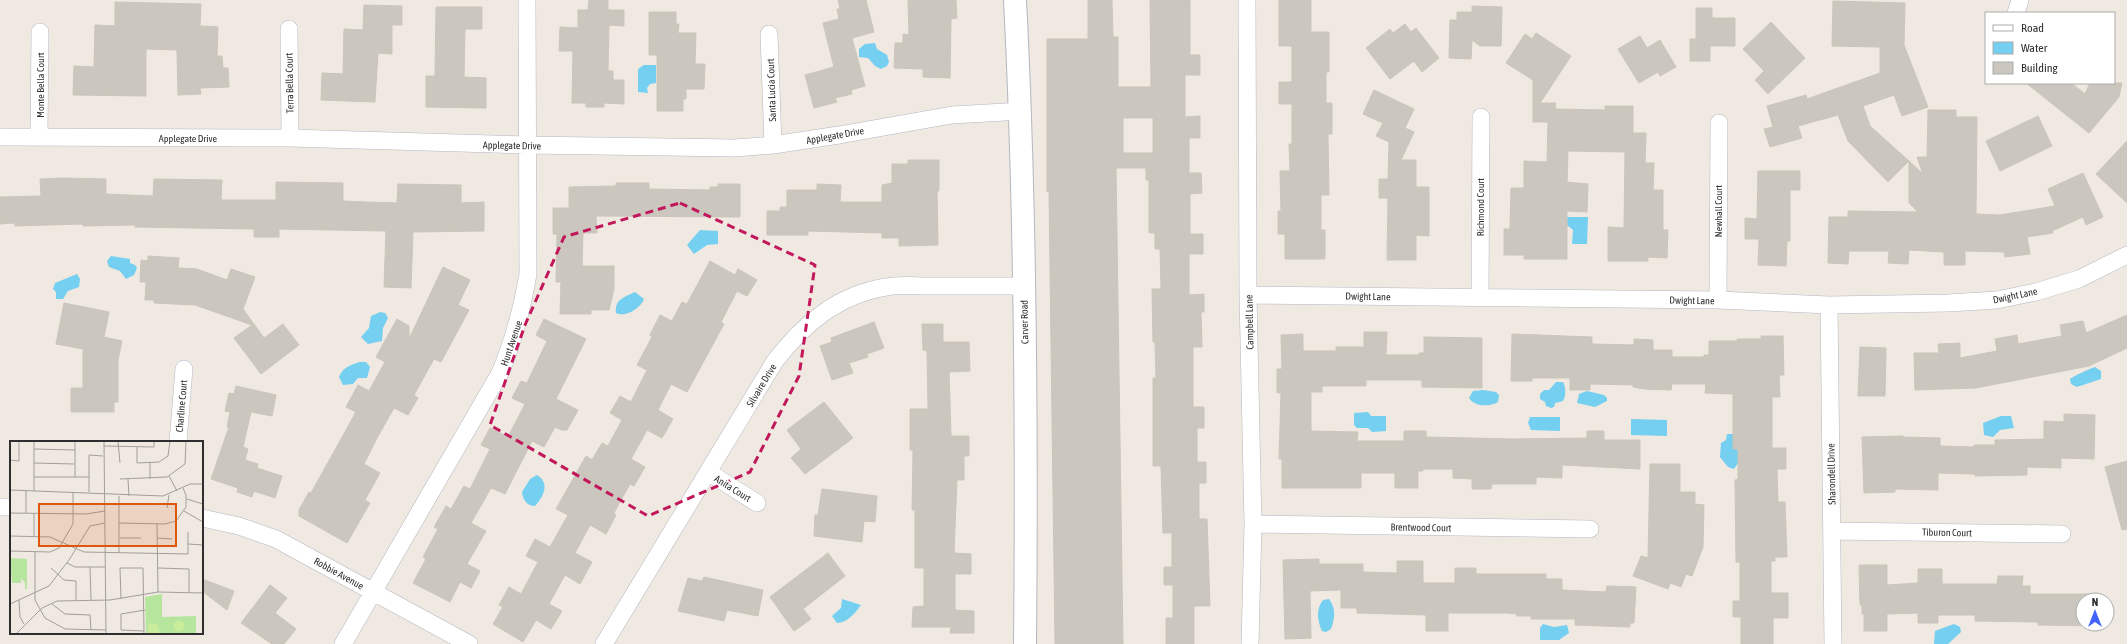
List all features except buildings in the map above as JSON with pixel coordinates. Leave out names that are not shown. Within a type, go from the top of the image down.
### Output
[{"type":"street","name":"Hunt Avenue","points":[[342,644],[374,592],[500,373],[512,346],[522,308],[528,274],[527,0]]},
{"type":"street","name":"Carver Road","points":[[1015,0],[1021,112],[1026,488],[1025,644]]},
{"type":"street","name":"Campbell Lane","points":[[1247,0],[1248,295],[1252,524],[1250,644]]},
{"type":"street","points":[[2016,12],[2020,0]]},
{"type":"street","name":"Terra Bella Court","points":[[289,29],[290,138]]},
{"type":"street","name":"Monte Bella Court","points":[[39,137],[40,32]]},
{"type":"street","name":"Santa Lucia Court","points":[[769,34],[773,145]]},
{"type":"street","name":"Applegate Drive","points":[[0,138],[290,138],[528,145],[735,148],[773,145],[952,115],[1021,112]]},
{"type":"street","name":"Richmond Court","points":[[1480,298],[1481,117]]},
{"type":"street","name":"Newhall Court","points":[[1718,300],[1719,123]]},
{"type":"street","name":"Dwight Lane","points":[[1248,295],[1718,300],[1829,305],[1997,300],[2036,292],[2079,278],[2127,254]]},
{"type":"street","name":"Silvaire Drive","points":[[604,644],[775,361],[795,336],[817,316],[837,304],[861,293],[887,286],[1023,286]]},
{"type":"street","name":"Sharondell Drive","points":[[1829,305],[1833,644]]},
{"type":"street","name":"Charline Court","points":[[178,441],[184,369]]},
{"type":"street","name":"Anita Court","points":[[708,472],[757,503]]},
{"type":"street","name":"Robbie Avenue","points":[[203,518],[240,526],[276,539],[469,644]]},
{"type":"street","name":"Brentwood Court","points":[[1252,524],[1590,529]]},
{"type":"street","name":"Tiburon Court","points":[[1832,531],[2062,534]]},
{"type":"highlighted area","points":[[680,203],[815,265],[799,376],[750,472],[648,516],[490,425],[525,325],[564,237]]},
{"type":"water","points":[[875,43],[877,49],[887,55],[889,62],[887,66],[881,69],[875,66],[868,58],[859,57],[859,49],[865,44]]},
{"type":"water","points":[[644,65],[656,65],[656,83],[650,84],[647,88],[648,93],[638,92],[638,69]]},
{"type":"water","points":[[1562,217],[1588,217],[1587,244],[1572,244],[1573,230],[1567,225],[1562,225]]},
{"type":"water","points":[[700,230],[718,231],[718,244],[707,245],[694,254],[687,245]]},
{"type":"water","points":[[111,256],[130,259],[130,263],[135,265],[137,268],[134,275],[126,279],[120,271],[109,267],[107,261]]},
{"type":"water","points":[[77,274],[80,279],[79,287],[68,291],[63,299],[56,299],[56,292],[53,289],[55,283]]},
{"type":"water","points":[[635,292],[644,299],[640,306],[628,313],[616,313],[618,302],[624,297]]},
{"type":"water","points":[[380,312],[385,313],[388,318],[383,328],[382,341],[368,344],[361,337],[369,328],[371,316]]},
{"type":"water","points":[[366,362],[370,367],[367,378],[358,378],[353,384],[343,385],[339,377],[343,371],[350,365]]},
{"type":"water","points":[[2095,367],[2101,371],[2101,379],[2077,387],[2071,384],[2070,379]]},
{"type":"water","points":[[1556,382],[1563,382],[1565,397],[1563,401],[1555,403],[1554,407],[1551,408],[1546,406],[1545,402],[1540,399],[1540,394],[1544,390],[1549,390]]},
{"type":"water","points":[[1483,390],[1496,392],[1499,395],[1498,402],[1491,405],[1478,405],[1471,401],[1469,398],[1473,391]]},
{"type":"water","points":[[1587,391],[1604,395],[1607,398],[1607,401],[1595,407],[1577,403],[1579,394]]},
{"type":"water","points":[[1368,412],[1371,416],[1386,416],[1386,431],[1372,432],[1368,428],[1357,428],[1354,425],[1354,413]]},
{"type":"water","points":[[2001,416],[2011,416],[2014,428],[2000,430],[1993,437],[1984,435],[1983,423]]},
{"type":"water","points":[[1530,417],[1560,417],[1560,431],[1531,430],[1528,423]]},
{"type":"water","points":[[1631,419],[1667,420],[1667,436],[1631,435]]},
{"type":"water","points":[[1727,434],[1733,434],[1733,449],[1738,449],[1738,463],[1734,469],[1728,467],[1720,457],[1721,443],[1726,440]]},
{"type":"water","points":[[537,475],[543,482],[544,490],[541,498],[535,506],[532,506],[523,498],[522,492],[530,479]]},
{"type":"water","points":[[842,599],[861,605],[847,619],[841,623],[837,623],[832,616],[841,608]]},
{"type":"water","points":[[1329,599],[1333,606],[1334,617],[1331,629],[1326,632],[1322,631],[1320,627],[1318,611],[1323,600]]},
{"type":"water","points":[[1543,624],[1554,627],[1567,625],[1569,633],[1559,640],[1540,640],[1540,628]]},
{"type":"water","points":[[1954,624],[1960,627],[1961,632],[1948,644],[1934,644],[1935,631]]}]
